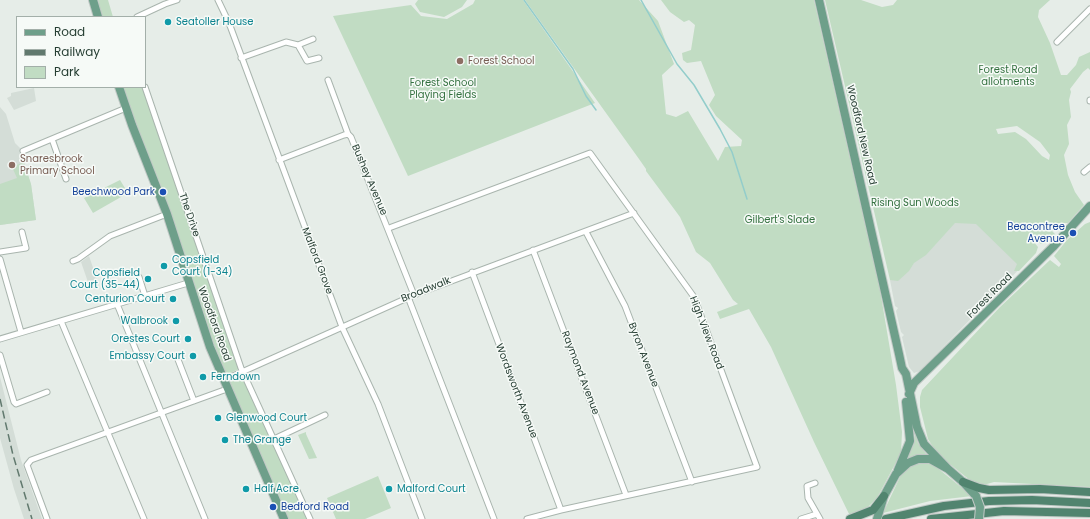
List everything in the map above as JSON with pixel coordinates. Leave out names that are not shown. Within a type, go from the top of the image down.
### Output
[{"type":"highway","points":[[964,482],[989,490],[1040,489],[1090,492]]},
{"type":"highway","points":[[850,519],[873,510],[884,496]]},
{"type":"highway","points":[[886,519],[944,506],[989,501],[1032,500],[1090,503]]},
{"type":"highway","points":[[931,519],[1004,511],[1090,513]]},
{"type":"main road","points":[[93,0],[98,16]]},
{"type":"main road","name":"Woodford New Road","points":[[819,0],[904,371],[901,376],[917,428],[924,444],[948,469]]},
{"type":"main road","name":"Woodford Road","points":[[119,88],[167,214],[188,283],[210,347],[284,519]]},
{"type":"main road","name":"Forest Road","points":[[909,399],[914,383],[922,377],[1053,247],[1089,209]]},
{"type":"main road","points":[[904,371],[922,377],[913,396],[909,399]]},
{"type":"main road","name":"Woodford New Road","points":[[877,517],[884,496],[896,474],[910,441],[909,399]]},
{"type":"main road","points":[[896,474],[909,463],[920,458],[930,459],[948,469],[964,482],[976,496],[980,507],[979,519]]},
{"type":"street","points":[[139,16],[164,4],[177,0]]},
{"type":"street","name":"Malford Grove","points":[[218,0],[229,23],[342,327],[376,398],[422,519]]},
{"type":"street","points":[[1057,42],[1090,9]]},
{"type":"street","points":[[241,58],[286,42],[298,45],[313,39]]},
{"type":"street","points":[[298,45],[307,61],[319,58]]},
{"type":"street","points":[[328,80],[348,134]]},
{"type":"street","name":"The Drive","points":[[145,88],[243,371],[310,519]]},
{"type":"street","points":[[23,151],[126,108]]},
{"type":"street","name":"Bushey Avenue","points":[[279,160],[348,134],[351,137],[389,228],[414,295]]},
{"type":"street","points":[[52,139],[66,179]]},
{"type":"street","name":"High View Road","points":[[389,228],[590,153],[694,297],[757,467],[692,482]]},
{"type":"street","points":[[1084,172],[1090,167]]},
{"type":"street","name":"Broadwalk","points":[[224,380],[408,297],[634,213]]},
{"type":"street","points":[[73,261],[110,236],[167,214]]},
{"type":"street","points":[[0,252],[26,248],[22,232]]},
{"type":"street","name":"Byron Avenue","points":[[586,232],[625,306],[692,482]]},
{"type":"street","name":"Raymond Avenue","points":[[533,250],[626,496]]},
{"type":"street","points":[[0,259],[6,286],[21,332]]},
{"type":"street","name":"Wordsworth Avenue","points":[[472,272],[561,510]]},
{"type":"street","points":[[139,277],[145,296]]},
{"type":"street","points":[[0,339],[188,283]]},
{"type":"street","points":[[408,297],[494,519]]},
{"type":"street","points":[[117,304],[205,519]]},
{"type":"street","points":[[61,321],[144,519]]},
{"type":"street","points":[[0,356],[14,402],[16,404],[47,392]]},
{"type":"street","points":[[177,357],[194,401]]},
{"type":"street","points":[[47,519],[27,465],[31,460],[227,389]]},
{"type":"street","points":[[274,439],[325,415]]},
{"type":"street","points":[[526,519],[692,482]]},
{"type":"street","points":[[801,519],[818,517],[808,498],[807,486],[815,483]]},
{"type":"shaded area","points":[[34,88],[36,101],[14,110],[7,98],[11,96],[11,93]]},
{"type":"shaded area","name":"Snaresbrook Primary School","points":[[0,107],[6,114],[15,143],[23,151],[21,158],[31,184],[36,220],[0,225]]},
{"type":"shaded area","points":[[970,198],[1031,257],[920,371],[914,373],[909,367],[902,337],[904,335],[901,332],[896,311],[898,308],[895,306],[890,280]]},
{"type":"shaded area","points":[[89,256],[98,282],[89,285],[81,262]]},
{"type":"shaded area","points":[[0,377],[21,460],[42,519],[24,519],[14,489],[0,438]]},
{"type":"green space","points":[[98,0],[108,0],[113,16],[101,16]]},
{"type":"green space","points":[[418,0],[467,0],[462,7],[444,17],[420,12],[415,4]]},
{"type":"green space","name":"Forest School Playing Fields","points":[[475,0],[523,0],[595,103],[408,176],[333,16],[411,5],[421,16],[447,19],[473,4]]},
{"type":"green space","name":"Gilbert's Slade","points":[[525,0],[639,0],[658,21],[674,64],[662,75],[666,114],[676,117],[688,111],[718,161],[725,147],[741,146],[742,140],[716,116],[709,105],[715,95],[701,61],[687,63],[683,60],[682,53],[691,50],[695,25],[689,20],[684,22],[670,12],[661,0],[814,0],[880,290],[896,385],[902,432],[901,453],[877,498],[867,508],[850,516],[814,442],[771,347],[749,309],[720,319],[717,312],[738,304],[733,300],[710,263],[696,252],[680,217]]},
{"type":"green space","points":[[825,0],[861,0],[882,7],[893,5],[897,0],[1050,0],[1039,10],[1038,17],[1050,43],[1061,75],[1067,75],[1076,65],[1079,57],[1090,52],[1090,70],[1088,68],[1083,72],[1070,89],[1071,92],[1069,100],[1071,117],[1067,125],[1069,144],[1064,155],[1068,175],[1075,192],[1084,205],[1068,223],[1054,223],[1049,228],[1055,234],[1053,240],[1041,244],[1036,239],[1033,241],[1038,247],[1036,253],[1019,271],[1014,271],[1017,264],[976,224],[955,223],[926,255],[914,263],[909,271],[898,281],[890,280]],"holes":[[[1017,126],[1040,142],[1050,155],[1049,160],[1042,156],[1026,139],[1015,132],[998,134],[996,129]]]},
{"type":"green space","points":[[122,88],[142,88],[239,369],[226,375],[213,346],[163,194],[164,193],[135,124]]},
{"type":"green space","name":"Snaresbrook Primary School","points":[[24,162],[31,184],[36,220],[0,225],[0,184],[17,178],[12,167]]},
{"type":"green space","points":[[120,180],[128,193],[93,213],[84,198]]},
{"type":"green space","points":[[1090,222],[1090,487],[994,482],[980,486],[971,481],[931,449],[933,447],[928,439],[920,407],[922,390],[1000,307],[1050,260],[1059,267],[1061,264],[1054,256],[1067,240],[1085,224]]},
{"type":"green space","points":[[240,376],[242,377],[307,519],[288,519],[229,382]]},
{"type":"green space","points":[[306,432],[317,458],[309,459],[298,435]]},
{"type":"green space","points":[[915,432],[918,443],[927,455],[908,459],[907,458],[914,444]]},
{"type":"green space","points":[[917,462],[929,462],[972,496],[930,501],[883,513],[900,477],[907,468]]},
{"type":"green space","points":[[378,476],[391,508],[365,519],[336,519],[327,498]]},
{"type":"waterway","points":[[524,0],[573,69],[586,96],[596,110]]},
{"type":"waterway","points":[[641,0],[677,64],[694,85],[720,129],[732,152],[747,199]]},
{"type":"railway","points":[[0,399],[13,455],[32,519]]},
{"type":"place","name":"Seatoller House","points":[[168,22]]},
{"type":"place","name":"Forest School","points":[[460,61]]},
{"type":"place","name":"Snaresbrook Primary School","points":[[12,165]]},
{"type":"place","name":"Beechwood Park","points":[[163,192]]},
{"type":"place","name":"Beacontree Avenue","points":[[1073,233]]},
{"type":"place","name":"Copsfield Court (1-34)","points":[[164,266]]},
{"type":"place","name":"Copsfield Court (35-44)","points":[[148,279]]},
{"type":"place","name":"Centurion Court","points":[[173,299]]},
{"type":"place","name":"Walbrook","points":[[176,321]]},
{"type":"place","name":"Orestes Court","points":[[188,339]]},
{"type":"place","name":"Embassy Court","points":[[193,356]]},
{"type":"place","name":"Ferndown","points":[[203,377]]},
{"type":"place","name":"Glenwood Court","points":[[218,418]]},
{"type":"place","name":"The Grange","points":[[225,440]]},
{"type":"place","name":"Half Acre","points":[[246,489]]},
{"type":"place","name":"Malford Court","points":[[389,489]]},
{"type":"place","name":"Bedford Road","points":[[273,507]]},
{"type":"park label","name":"Forest Road allotments","points":[[1008,76]]},
{"type":"park label","name":"Rising Sun Woods","points":[[915,203]]}]
